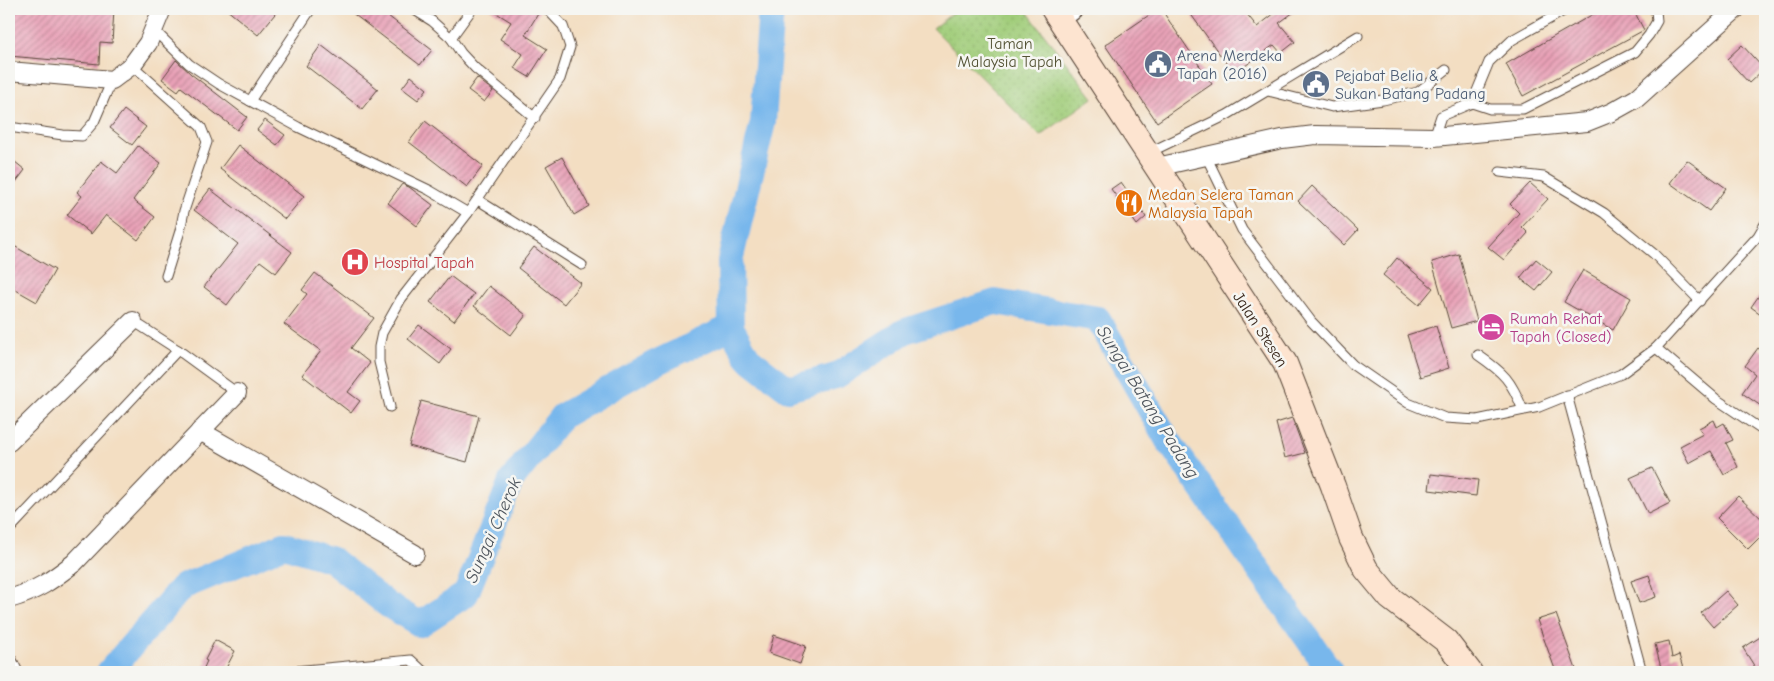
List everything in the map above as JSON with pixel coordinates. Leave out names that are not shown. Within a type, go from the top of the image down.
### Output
[{"type":"main road","name":"Jalan Stesen","points":[[1062,12],[1217,262],[1285,364],[1333,486],[1351,538],[1366,569],[1390,598],[1446,641],[1470,672]]},
{"type":"street","points":[[1153,160],[1206,156],[1282,139],[1315,135],[1434,137],[1587,122],[1612,112],[1637,98],[1736,9]]},
{"type":"street","points":[[9,71],[112,80],[132,65],[148,43],[154,30],[159,10]]},
{"type":"street","points":[[9,442],[133,321]]},
{"type":"street","points":[[9,599],[45,585],[74,562],[237,393]]},
{"type":"street","points":[[200,431],[415,554]]},
{"type":"lane","points":[[250,101],[311,9]]},
{"type":"lane","points":[[413,9],[432,21],[451,38],[461,53],[475,68],[535,118]]},
{"type":"lane","points":[[451,38],[472,9]]},
{"type":"lane","points":[[390,407],[379,362],[378,348],[382,333],[401,299],[478,200],[560,79],[570,47],[563,26],[547,9]]},
{"type":"lane","points":[[1472,104],[1489,62],[1512,40],[1567,9]]},
{"type":"lane","points":[[1434,137],[1441,116],[1472,104],[1490,109],[1523,109],[1635,52],[1657,22],[1654,9]]},
{"type":"lane","points":[[154,30],[189,64],[219,84],[298,127],[429,190],[468,213]]},
{"type":"lane","points":[[1153,160],[1358,36]]},
{"type":"lane","points":[[132,65],[201,127],[207,142],[184,211],[166,276]]},
{"type":"lane","points":[[1268,91],[1332,107],[1383,100],[1418,92],[1446,70]]},
{"type":"lane","points":[[9,127],[82,136],[94,122],[112,80]]},
{"type":"lane","points":[[1206,156],[1242,230],[1311,321],[1353,365],[1408,403],[1445,418],[1477,420],[1539,407],[1621,374],[1656,348],[1758,236],[1765,224]]},
{"type":"lane","points":[[1500,172],[1544,176],[1604,213],[1654,254],[1700,301]]},
{"type":"lane","points":[[478,200],[582,265]]},
{"type":"lane","points":[[133,321],[178,350],[237,393]]},
{"type":"lane","points":[[1656,348],[1716,399],[1765,432]]},
{"type":"lane","points":[[9,530],[178,350]]},
{"type":"lane","points":[[1478,355],[1500,371],[1516,391],[1524,410]]},
{"type":"lane","points":[[1567,395],[1642,672]]},
{"type":"lane","points":[[9,654],[18,672]]},
{"type":"lane","points":[[284,672],[411,660],[424,672]]},
{"type":"green space","name":"Taman Malaysia Tapah","points":[[958,9],[1025,9],[1093,98],[1040,136],[933,28]]},
{"type":"building","points":[[9,9],[114,9],[112,43],[100,42],[99,64],[9,56]]},
{"type":"building","points":[[226,9],[279,9],[258,35]]},
{"type":"building","points":[[347,9],[379,9],[432,50],[420,65]]},
{"type":"building","points":[[490,9],[541,9],[525,35],[547,49],[529,77],[514,68],[523,54],[500,39],[511,22]]},
{"type":"building","name":"Arena Merdeka Tapah (2016)","points":[[1158,9],[1161,9],[1212,84],[1157,122],[1105,45]]},
{"type":"building","points":[[1187,9],[1243,9],[1257,27],[1280,9],[1298,9],[1279,23],[1295,42],[1281,53],[1274,45],[1234,74]]},
{"type":"building","points":[[1602,9],[1633,9],[1644,30],[1523,96],[1506,64]]},
{"type":"building","points":[[321,45],[378,89],[362,109],[306,66]]},
{"type":"building","points":[[1742,45],[1764,69],[1749,83],[1727,59]]},
{"type":"building","points":[[176,60],[191,74],[247,117],[237,130],[181,87],[178,91],[162,79]]},
{"type":"building","points":[[411,76],[427,89],[418,100],[402,88]]},
{"type":"building","points":[[477,78],[493,91],[484,102],[468,90]]},
{"type":"building","points":[[124,110],[146,127],[132,145],[110,128]]},
{"type":"building","points":[[265,120],[285,135],[277,145],[257,130]]},
{"type":"building","points":[[425,121],[483,166],[467,187],[409,142]]},
{"type":"building","points":[[238,145],[304,196],[285,219],[220,169]]},
{"type":"building","points":[[138,146],[161,163],[133,200],[155,217],[138,240],[106,215],[91,234],[67,215],[82,196],[77,192],[101,161],[117,173]]},
{"type":"building","points":[[9,157],[25,170],[9,191]]},
{"type":"building","points":[[562,157],[589,206],[574,215],[546,166]]},
{"type":"building","points":[[1687,160],[1726,188],[1709,211],[1670,183]]},
{"type":"building","name":"Medan Selera Taman Malaysia Tapah","points":[[1121,182],[1146,217],[1137,225],[1111,189]]},
{"type":"building","points":[[1530,183],[1548,199],[1522,227],[1528,233],[1504,260],[1488,247],[1519,213],[1510,204]]},
{"type":"building","points":[[402,184],[433,205],[417,226],[388,203]]},
{"type":"building","points":[[1312,186],[1358,230],[1344,245],[1298,201]]},
{"type":"building","points":[[210,189],[292,252],[276,273],[260,261],[227,305],[204,287],[238,244],[194,210]]},
{"type":"building","points":[[9,243],[55,270],[37,302],[9,286]]},
{"type":"building","points":[[534,247],[581,283],[564,304],[518,268]]},
{"type":"building","points":[[1459,254],[1477,321],[1451,328],[1432,262]]},
{"type":"building","points":[[1397,258],[1433,288],[1419,305],[1383,275]]},
{"type":"building","points":[[1536,259],[1552,272],[1536,291],[1520,278]]},
{"type":"building","points":[[1583,270],[1631,298],[1613,330],[1564,302]]},
{"type":"building","points":[[315,273],[374,318],[351,348],[370,363],[348,392],[360,401],[351,413],[302,375],[321,351],[284,324],[307,294],[302,290]]},
{"type":"building","points":[[450,276],[474,294],[454,321],[430,302]]},
{"type":"building","points":[[489,286],[526,315],[511,335],[474,306]]},
{"type":"building","points":[[1765,287],[1765,317],[1751,307]]},
{"type":"building","points":[[419,325],[451,349],[440,364],[408,339]]},
{"type":"building","points":[[1436,326],[1449,368],[1420,377],[1407,335]]},
{"type":"building","points":[[1758,348],[1765,353],[1765,401],[1761,406],[1742,393],[1755,374],[1745,366]]},
{"type":"building","points":[[421,401],[479,416],[467,462],[409,446]]},
{"type":"building","points":[[1292,418],[1305,453],[1285,458],[1276,423]]},
{"type":"building","points":[[1714,420],[1717,427],[1724,423],[1733,440],[1726,443],[1738,467],[1724,475],[1711,451],[1689,463],[1680,446],[1703,434],[1699,428]]},
{"type":"building","points":[[1652,468],[1670,503],[1648,514],[1630,478]]},
{"type":"building","points":[[1431,474],[1478,480],[1476,496],[1429,490]]},
{"type":"building","points":[[1738,496],[1765,522],[1765,532],[1748,549],[1717,518]]},
{"type":"building","points":[[1649,575],[1656,597],[1639,603],[1631,581]]},
{"type":"building","points":[[1726,591],[1738,605],[1713,627],[1701,613]]},
{"type":"building","points":[[1556,614],[1577,672],[1556,672],[1537,620]]},
{"type":"building","points":[[1765,634],[1765,672],[1758,672],[1743,648]]},
{"type":"building","points":[[774,635],[806,646],[800,664],[769,653]]},
{"type":"building","points":[[215,640],[235,651],[224,672],[202,672],[207,661],[205,660]]},
{"type":"building","points":[[1669,641],[1672,658],[1679,655],[1684,672],[1662,672],[1655,644]]},
{"type":"waterway","name":"Sungai Batang Padang","points":[[771,9],[763,122],[730,261],[731,327],[748,358],[788,389],[836,376],[905,331],[995,302],[1098,319],[1167,439],[1331,672]]},
{"type":"waterway","name":"Sungai Cherok","points":[[109,672],[182,587],[284,545],[332,560],[388,605],[420,624],[466,594],[511,481],[562,416],[653,364],[731,327]]},
{"type":"place","name":"Arena Merdeka Tapah (2016)","points":[[1158,64]]},
{"type":"place","name":"Pejabat Belia & Sukan Batang Padang","points":[[1316,84]]},
{"type":"place","name":"Medan Selera Taman Malaysia Tapah","points":[[1129,203]]},
{"type":"place","name":"Hospital Tapah","points":[[355,262]]},
{"type":"place","name":"Rumah Rehat Tapah (Closed)","points":[[1491,327]]}]
